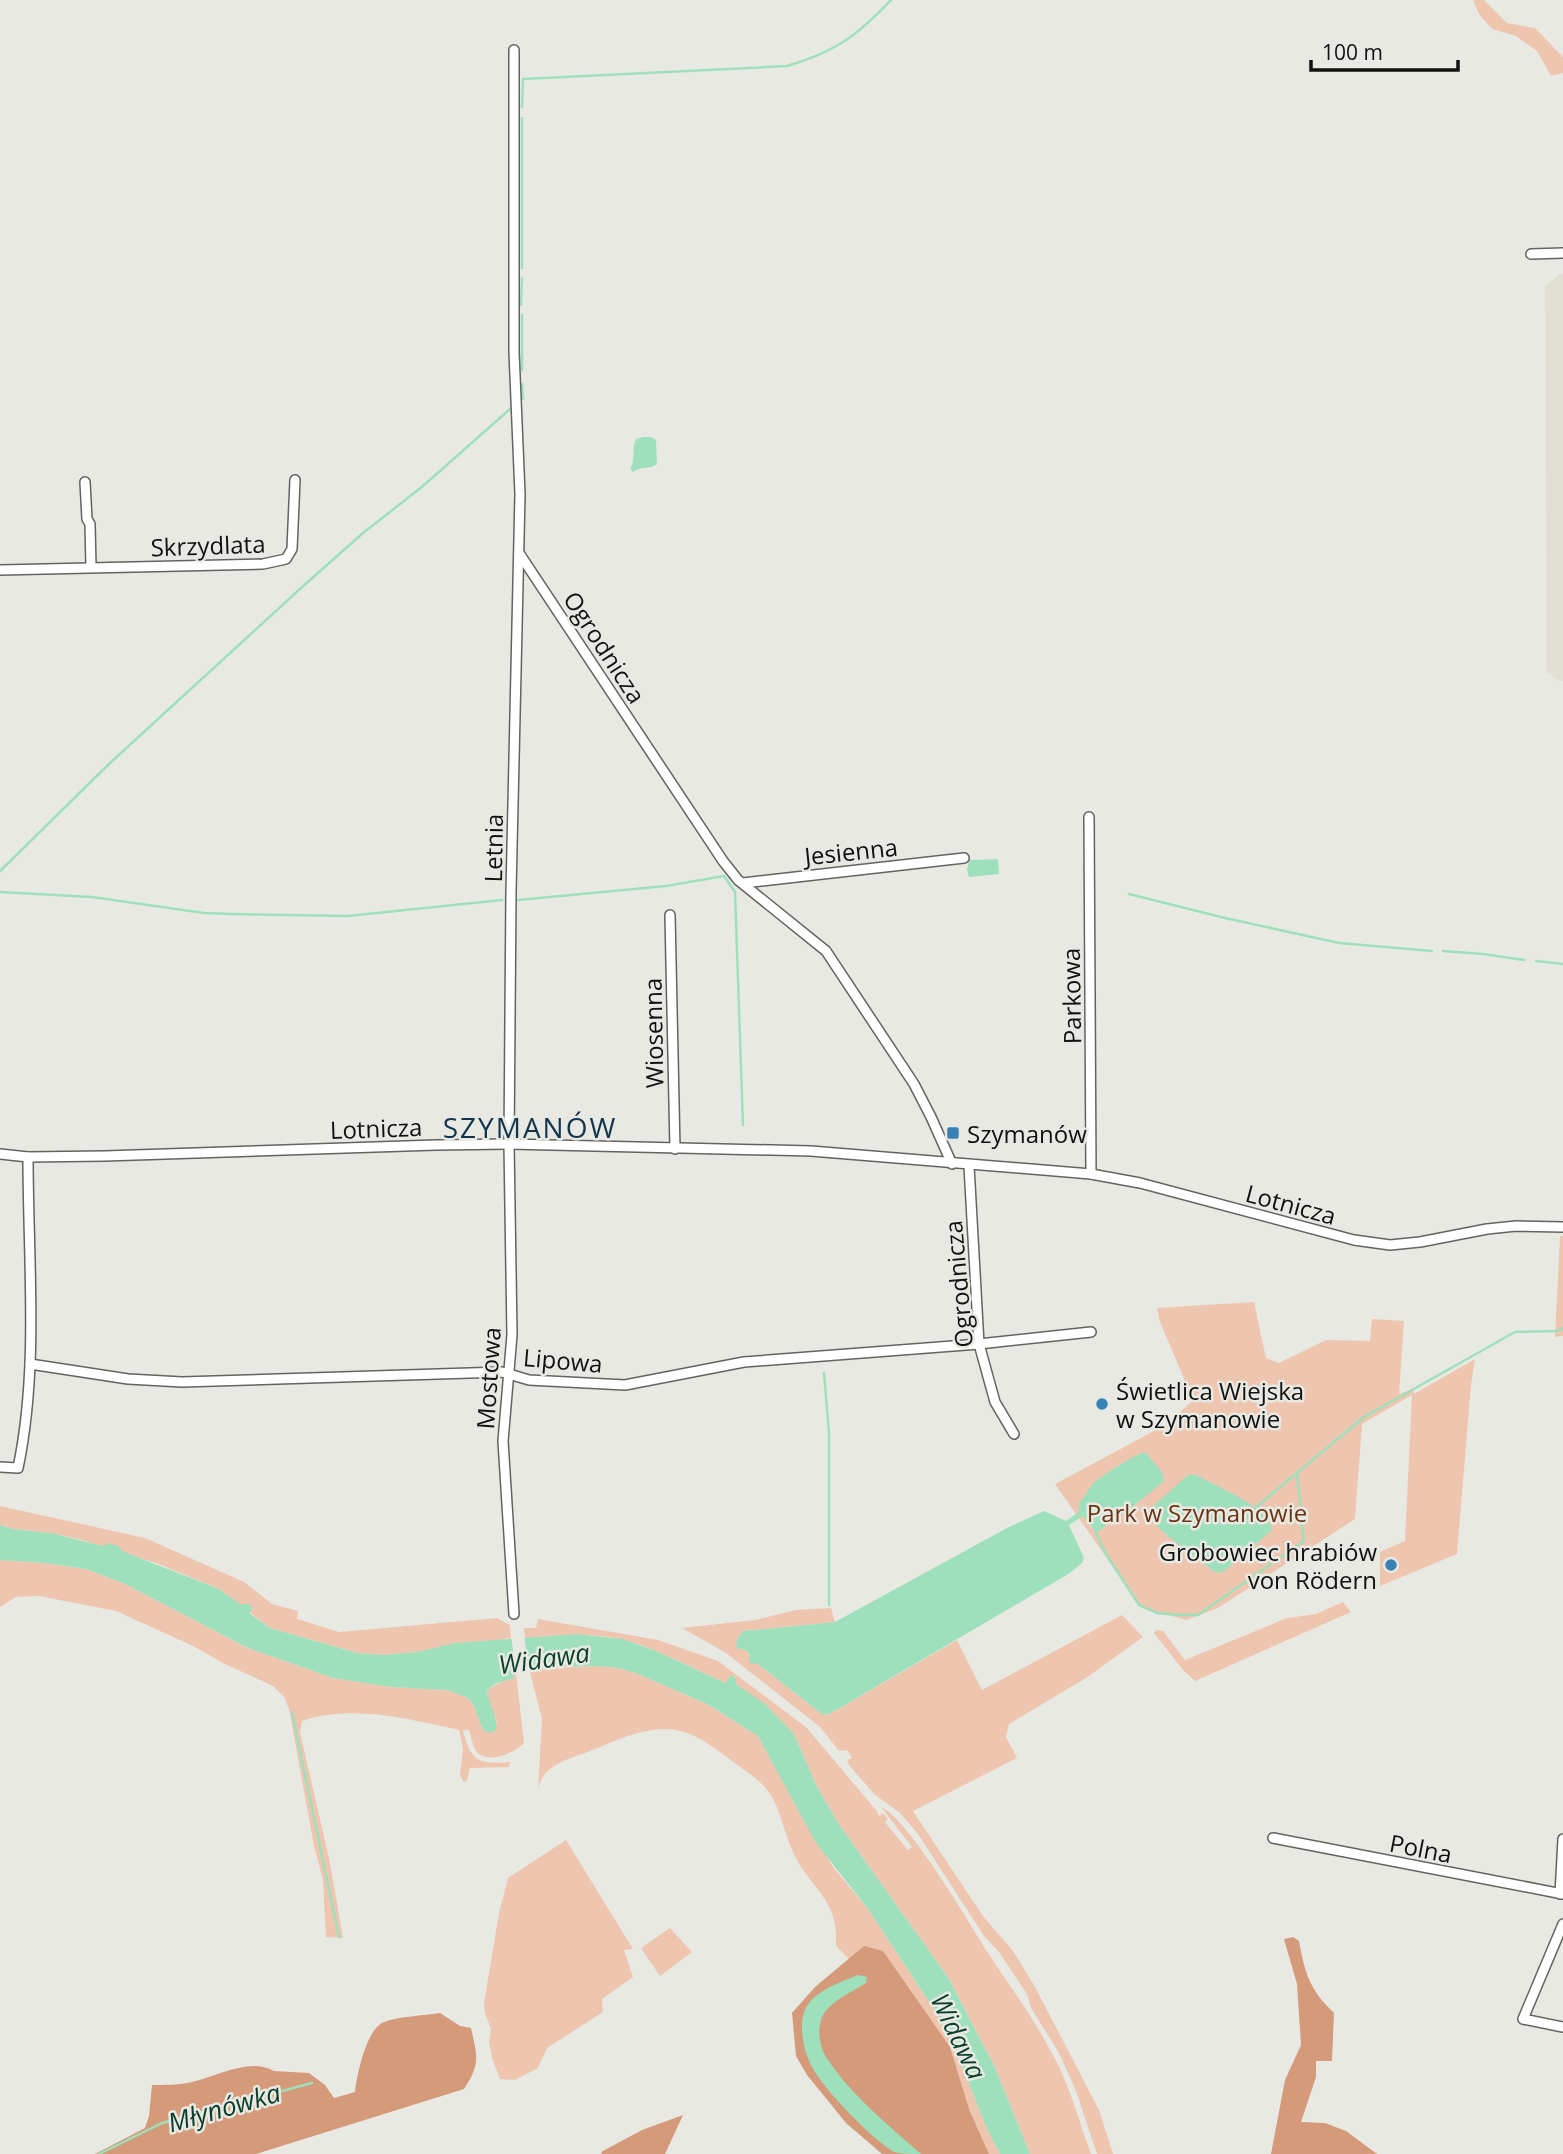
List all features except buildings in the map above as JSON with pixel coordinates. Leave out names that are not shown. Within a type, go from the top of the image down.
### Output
[{"type":"street","points":[[514,50],[514,352],[518,427],[519,553]]},
{"type":"street","points":[[1531,254],[1563,253]]},
{"type":"street","name":"Skrzydlata","points":[[0,570],[263,564],[286,559],[292,549],[295,480]]},
{"type":"street","points":[[85,482],[91,567]]},
{"type":"street","name":"Ogrodnicza","points":[[519,553],[723,861],[743,883],[826,951],[914,1084],[952,1164]]},
{"type":"street","name":"Letnia","points":[[509,1144],[519,553]]},
{"type":"street","name":"Parkowa","points":[[1089,817],[1091,1174]]},
{"type":"street","name":"Jesienna","points":[[743,883],[964,858]]},
{"type":"street","name":"Wiosenna","points":[[670,915],[676,1149]]},
{"type":"street","name":"Lotnicza","points":[[0,1154],[28,1157],[509,1144],[811,1151],[1091,1174],[1140,1183],[1354,1240],[1390,1245],[1487,1229],[1516,1226],[1563,1227]]},
{"type":"street","name":"Mostowa","points":[[509,1144],[512,1335],[503,1441],[514,1614]]},
{"type":"street","points":[[0,1467],[18,1468],[25,1434],[30,1364],[28,1157]]},
{"type":"street","name":"Ogrodnicza","points":[[966,1165],[979,1344],[995,1402],[1014,1434]]},
{"type":"street","name":"Lipowa","points":[[30,1364],[128,1379],[182,1382],[492,1372],[529,1380],[625,1385],[744,1362],[979,1344],[1091,1332]]},
{"type":"street","name":"Polna","points":[[1273,1838],[1561,1894]]},
{"type":"street","points":[[1561,1894],[1563,1839]]},
{"type":"street","points":[[1563,1924],[1523,2019],[1563,2027]]},
{"type":"shaded area","points":[[1563,274],[1563,681],[1558,681],[1547,672],[1545,287]]},
{"type":"shaded area","points":[[1293,1937],[1299,1941],[1306,1972],[1314,1988],[1334,2013],[1332,2061],[1316,2061],[1316,2077],[1301,2122],[1325,2123],[1346,2131],[1377,2154],[1271,2154],[1285,2080],[1301,2045],[1297,1984],[1284,1939]]},
{"type":"shaded area","points":[[864,1946],[883,1951],[950,2047],[969,2109],[989,2154],[882,2154],[846,2123],[807,2075],[796,2056],[792,2013],[815,1987]]},
{"type":"shaded area","points":[[440,2013],[460,2026],[471,2028],[476,2059],[473,2073],[464,2089],[256,2154],[95,2154],[145,2128],[152,2085],[187,2083],[233,2069],[254,2066],[274,2071],[309,2073],[325,2085],[334,2098],[355,2092],[363,2053],[378,2026],[397,2018]]},
{"type":"shaded area","points":[[683,2115],[665,2154],[601,2152],[642,2130]]},
{"type":"green space","points":[[1473,0],[1484,0],[1507,23],[1535,28],[1563,57],[1563,73],[1551,76],[1537,51],[1516,36],[1492,29],[1479,14]]},
{"type":"green space","points":[[1560,1236],[1563,1236],[1563,1336],[1555,1337]]},
{"type":"green space","name":"Park w Szymanowie","points":[[1254,1302],[1266,1358],[1279,1363],[1326,1340],[1370,1341],[1372,1319],[1404,1321],[1399,1394],[1413,1389],[1414,1394],[1475,1359],[1457,1554],[1380,1586],[1380,1552],[1405,1541],[1412,1395],[1362,1424],[1355,1519],[1218,1608],[1186,1620],[1141,1607],[1055,1484],[1167,1424],[1193,1400],[1160,1322],[1157,1308]]},
{"type":"green space","points":[[0,1506],[145,1538],[244,1582],[272,1604],[298,1611],[297,1619],[339,1632],[497,1618],[510,1625],[511,1638],[417,1652],[384,1655],[357,1653],[270,1628],[219,1589],[156,1563],[82,1540],[0,1525]]},
{"type":"green space","points":[[0,1560],[86,1569],[125,1584],[248,1648],[333,1678],[391,1687],[447,1690],[468,1698],[483,1730],[497,1722],[489,1704],[487,1690],[516,1673],[524,1743],[508,1754],[494,1758],[482,1756],[473,1745],[469,1730],[463,1730],[469,1748],[477,1759],[491,1763],[510,1762],[509,1767],[470,1768],[464,1782],[460,1775],[463,1749],[459,1730],[360,1713],[321,1716],[302,1721],[300,1732],[330,1863],[343,1938],[326,1937],[323,1880],[314,1846],[289,1709],[284,1697],[273,1686],[116,1611],[39,1596],[16,1597],[0,1607]]},
{"type":"green space","points":[[1343,1602],[1351,1612],[1195,1681],[1154,1633],[1156,1630],[1163,1631],[1185,1660],[1287,1618],[1316,1614]]},
{"type":"green space","points":[[831,1608],[835,1622],[743,1631],[736,1648],[746,1649],[752,1662],[823,1715],[831,1713],[957,1640],[982,1690],[1122,1615],[1143,1637],[1086,1678],[1009,1724],[1006,1737],[1017,1758],[913,1811],[983,1916],[1013,1951],[1034,1985],[1099,2110],[1113,2154],[1097,2154],[1076,2091],[1059,2053],[1031,2008],[1027,1994],[999,1952],[984,1936],[918,1834],[900,1813],[874,1794],[849,1765],[847,1760],[852,1758],[847,1750],[839,1751],[820,1727],[726,1653],[682,1628],[755,1620],[796,1610]]},
{"type":"green space","points":[[538,1619],[658,1640],[718,1661],[806,1727],[879,1816],[883,1813],[888,1819],[885,1822],[908,1850],[912,1847],[881,1807],[893,1815],[907,1831],[938,1874],[1046,2042],[1064,2079],[1091,2154],[1030,2154],[995,2068],[949,1979],[838,1823],[816,1785],[794,1734],[736,1684],[731,1675],[725,1683],[650,1649],[612,1637],[574,1635],[525,1638],[524,1628],[536,1628]]},
{"type":"green space","points":[[597,1666],[619,1668],[638,1674],[707,1704],[758,1736],[833,1867],[868,1909],[939,2017],[1000,2154],[989,2154],[969,2109],[851,1961],[836,1946],[836,1931],[830,1909],[794,1854],[772,1797],[754,1777],[699,1738],[675,1730],[662,1729],[622,1738],[562,1762],[549,1770],[540,1782],[538,1790],[542,1719],[529,1669]]},
{"type":"green space","points":[[566,1840],[633,1949],[624,1950],[633,1977],[602,1999],[603,2012],[547,2048],[538,2068],[515,2080],[500,2079],[492,2058],[489,2041],[491,2029],[484,2003],[499,1913],[508,1878]]},
{"type":"green space","points":[[670,1928],[692,1952],[660,1976],[641,1948]]},
{"type":"water","points":[[643,437],[656,440],[657,464],[633,472],[630,469],[636,439]]},
{"type":"water","points":[[998,859],[999,874],[969,877],[969,860]]},
{"type":"water","points":[[1145,1452],[1162,1472],[1164,1481],[1096,1533],[1083,1516],[1069,1525],[1084,1558],[1070,1573],[831,1713],[823,1715],[758,1664],[749,1663],[750,1656],[746,1650],[736,1648],[737,1639],[743,1631],[835,1622],[1007,1528],[1044,1511],[1066,1521],[1079,1512],[1079,1503],[1096,1481]]},
{"type":"water","points":[[1188,1475],[1196,1475],[1228,1491],[1252,1505],[1269,1521],[1272,1530],[1224,1571],[1216,1573],[1176,1542],[1157,1526],[1148,1511]]},
{"type":"water","name":"Widawa","points":[[0,1525],[51,1533],[103,1546],[107,1543],[118,1546],[122,1551],[219,1589],[240,1604],[249,1604],[253,1608],[249,1613],[270,1628],[357,1653],[384,1655],[417,1652],[455,1643],[577,1634],[622,1639],[656,1651],[725,1683],[731,1675],[736,1679],[736,1684],[766,1705],[794,1734],[816,1785],[838,1823],[949,1979],[995,2068],[1030,2154],[1000,2154],[939,2017],[868,1909],[816,1843],[758,1736],[707,1704],[619,1668],[532,1668],[516,1673],[512,1679],[497,1683],[487,1690],[496,1725],[496,1730],[490,1733],[483,1730],[468,1698],[447,1690],[391,1687],[333,1678],[248,1648],[125,1584],[86,1569],[0,1560]]},
{"type":"water","points":[[858,1975],[867,1977],[866,1983],[837,2001],[823,2015],[819,2030],[822,2047],[836,2071],[858,2096],[921,2154],[894,2152],[873,2136],[818,2077],[807,2054],[802,2024],[809,2003],[828,1988]]},
{"type":"pier","points":[[524,1634],[529,1672],[517,1678],[511,1635]]},
{"type":"waterway","points":[[522,107],[523,79],[787,66],[819,55],[844,41],[867,24],[891,0]]},
{"type":"waterway","points":[[522,118],[522,268]]},
{"type":"waterway","points":[[521,305],[522,278]]},
{"type":"waterway","points":[[522,315],[522,370]]},
{"type":"waterway","points":[[522,384],[523,399]]},
{"type":"waterway","points":[[0,871],[109,764],[301,588],[510,409]]},
{"type":"waterway","points":[[518,900],[666,886],[724,876],[735,892],[743,1125]]},
{"type":"waterway","points":[[0,892],[92,897],[204,913],[348,916],[502,900]]},
{"type":"waterway","points":[[1129,894],[1339,943],[1432,951]]},
{"type":"waterway","points":[[1443,951],[1524,960]]},
{"type":"waterway","points":[[1536,961],[1563,964]]},
{"type":"waterway","points":[[1255,1508],[1364,1417],[1515,1332],[1558,1331],[1563,1328]]},
{"type":"waterway","points":[[824,1373],[829,1433],[829,1605]]},
{"type":"waterway","points":[[1096,1533],[1106,1554],[1139,1605],[1157,1613],[1198,1615],[1304,1541],[1297,1474]]},
{"type":"waterway","points":[[292,1713],[339,1937]]},
{"type":"waterway","name":"Młynówka","points":[[99,2154],[162,2123],[312,2083]]},
{"type":"place","name":"Szymanów","points":[[953,1133]]},
{"type":"place","name":"Świetlica Wiejska w Szymanowie","points":[[1102,1404]]},
{"type":"place","name":"Grobowiec hrabiów von Rödern","points":[[1391,1565]]},
{"type":"district","name":"SZYMANÓW","points":[[530,1127]]}]
